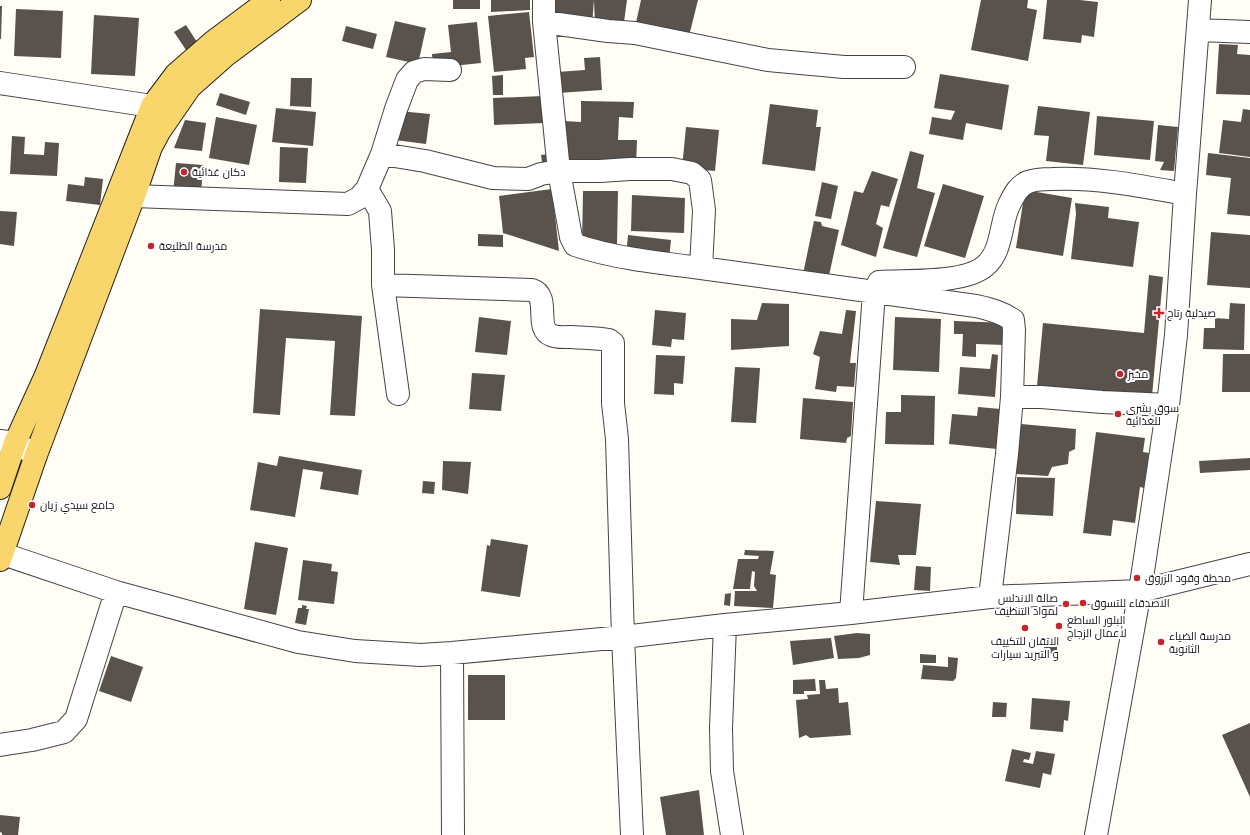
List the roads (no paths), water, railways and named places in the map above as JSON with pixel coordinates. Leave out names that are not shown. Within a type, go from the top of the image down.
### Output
[{"type":"main road","points":[[0,488],[8,442],[46,375],[176,74],[214,41],[269,0]]},
{"type":"main road","points":[[1,556],[36,455],[134,196],[151,147],[160,112],[225,56],[300,0]]},
{"type":"street","points":[[544,0],[544,22],[559,171],[571,237],[575,245],[586,249],[650,262],[990,309],[1004,313],[1013,320],[1012,397],[1007,454],[990,597]]},
{"type":"street","points":[[1096,835],[1140,591],[1168,405],[1176,335],[1200,0]]},
{"type":"street","points":[[544,22],[608,31],[635,33],[768,60],[844,67],[904,67]]},
{"type":"street","points":[[1198,30],[1250,32]]},
{"type":"street","points":[[134,196],[348,204],[359,198],[367,189],[382,154],[396,108],[407,80],[414,72],[424,69],[450,70]]},
{"type":"street","points":[[0,83],[160,112]]},
{"type":"street","points":[[382,154],[425,161],[493,178],[528,179],[541,174],[559,171],[606,171],[630,169],[672,169],[692,173],[700,180],[704,210],[701,268]]},
{"type":"street","points":[[851,613],[874,292],[879,282],[956,277],[971,273],[985,266],[993,257],[1008,208],[1017,190],[1028,182],[1068,178],[1117,183],[1185,194]]},
{"type":"street","points":[[367,189],[380,211],[383,242],[383,285],[398,394]]},
{"type":"street","points":[[383,285],[536,291],[540,296],[544,326],[549,335],[609,340],[612,343],[613,403],[617,439],[623,637],[632,835]]},
{"type":"street","points":[[1012,397],[1041,397],[1168,405]]},
{"type":"street","points":[[8,442],[36,455]]},
{"type":"street","points":[[1,556],[116,592],[298,642],[354,651],[421,655],[623,637],[990,597],[1140,591],[1250,564]]},
{"type":"street","points":[[0,745],[32,740],[64,732],[76,719],[116,592]]},
{"type":"street","points":[[725,625],[721,728],[722,771],[732,835]]},
{"type":"street","points":[[452,653],[453,835]]},
{"type":"place","name":"دكان غذائية","points":[[184,172]]},
{"type":"place","name":"مدرسة الطليعة","points":[[151,246]]},
{"type":"place","name":"صيدلية رتاج","points":[[1159,313]]},
{"type":"place","name":"مخبز","points":[[1120,374]]},
{"type":"place","name":"سوق بشرى للغذائية","points":[[1118,414]]},
{"type":"place","name":"جامع سيدي زيان","points":[[32,505]]},
{"type":"place","name":"محطة وقود الزروق","points":[[1137,578]]},
{"type":"place","name":"الاصدقاء للتسوق","points":[[1083,603]]},
{"type":"place","name":"صالة الاندلس لمواد التنظيف","points":[[1066,604]]},
{"type":"place","name":"البلور الساطع لاعمال الزجاج","points":[[1059,626]]},
{"type":"place","name":"الاتقان للتكييف و التبريد سيارات","points":[[1025,628]]},
{"type":"place","name":"مدرسة الضياء الثانوية","points":[[1161,642]]}]
